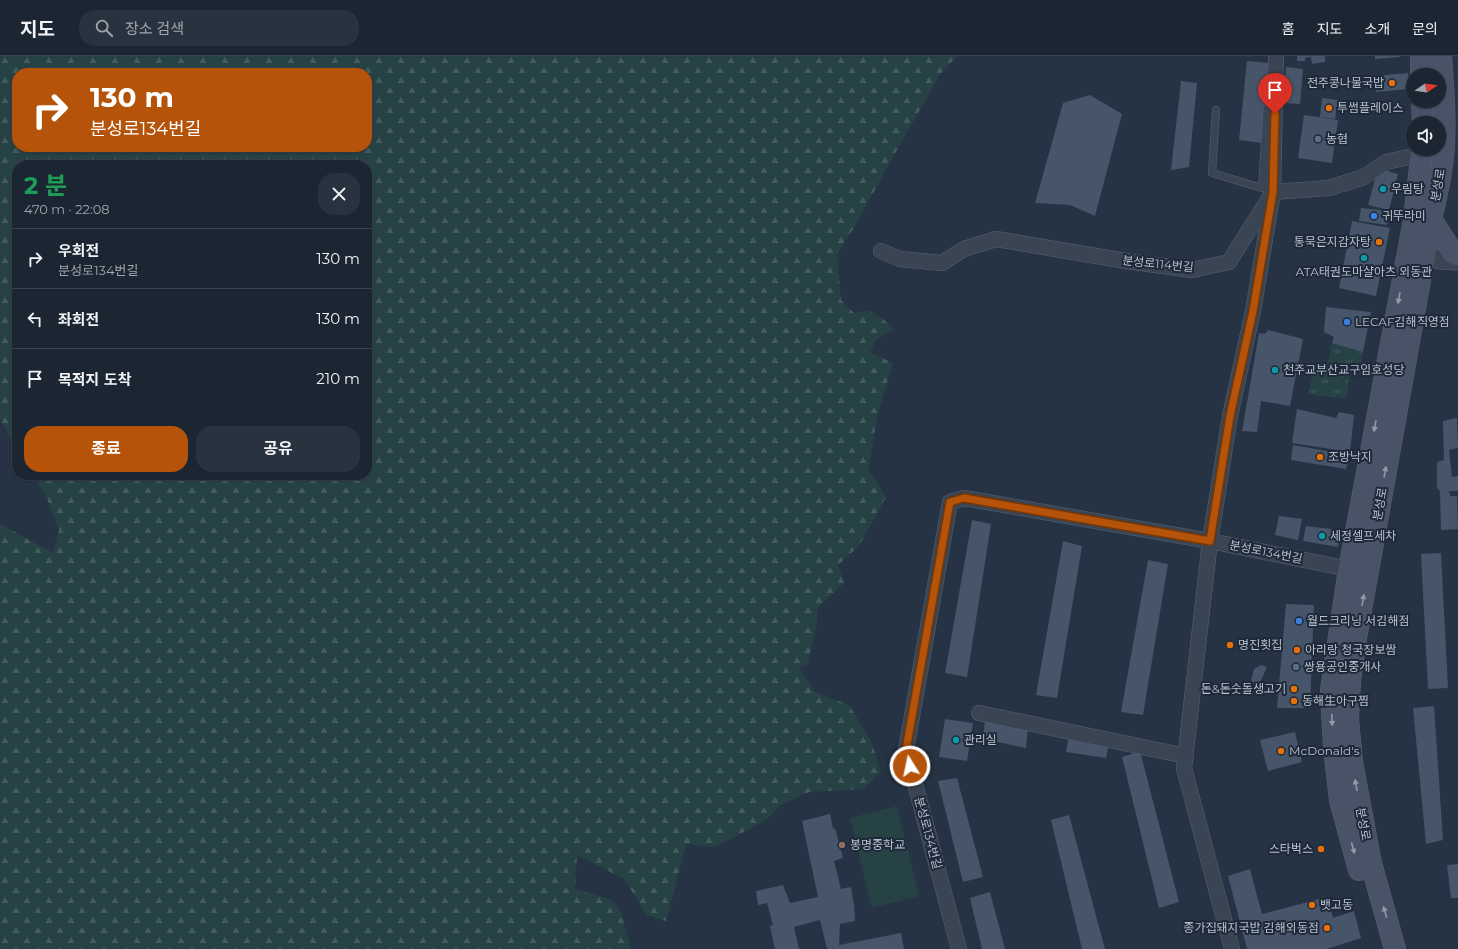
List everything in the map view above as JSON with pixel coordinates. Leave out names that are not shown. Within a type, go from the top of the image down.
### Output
[{"type":"main road","points":[[1421,56],[1421,68]]},
{"type":"main road","name":"분성로","points":[[1380,949],[1340,800],[1333,741],[1331,690],[1348,569],[1415,258],[1431,219],[1439,185],[1444,143],[1444,105],[1441,56]]},
{"type":"main road","name":"분성로","points":[[1395,949],[1371,863],[1352,762],[1348,719],[1349,696],[1356,638],[1415,258],[1414,220],[1422,156]]},
{"type":"main road","points":[[1431,219],[1453,253],[1458,255]]},
{"type":"street","points":[[1232,949],[1184,768],[1210,541],[1230,416],[1253,311],[1267,190],[1276,56]]},
{"type":"street","points":[[1267,190],[1329,188],[1364,177],[1386,162],[1408,156]]},
{"type":"street","name":"분성로114번길","points":[[881,251],[900,259],[942,263],[964,249],[996,239],[1126,262],[1192,270],[1229,262],[1267,190]]},
{"type":"street","points":[[1415,258],[1458,261]]},
{"type":"street","name":"분성로134번길","points":[[959,949],[906,750],[950,502],[964,498],[1210,541],[1348,569]]},
{"type":"street","points":[[979,713],[1186,756]]},
{"type":"lane","points":[[1216,110],[1212,172],[1267,190],[1267,109]]},
{"type":"green space","points":[[0,56],[957,56],[941,73],[855,226],[837,254],[841,300],[854,313],[868,310],[883,319],[894,329],[876,340],[870,352],[893,363],[878,414],[868,469],[886,497],[859,546],[838,565],[844,583],[818,607],[816,628],[808,664],[799,668],[815,692],[849,705],[871,741],[881,771],[864,789],[809,792],[781,805],[765,821],[715,847],[686,844],[666,921],[647,915],[624,879],[577,855],[575,889],[612,900],[621,912],[631,949],[0,949],[0,524],[53,553],[59,530],[46,496],[35,480],[372,480],[372,160],[12,160],[12,441],[0,418]]},
{"type":"green space","points":[[1332,343],[1363,352],[1360,367],[1351,365],[1346,399],[1308,394],[1315,363],[1328,363]]},
{"type":"green space","points":[[897,806],[919,896],[872,908],[850,818]]},
{"type":"building","points":[[1297,56],[1325,56],[1325,62],[1312,64],[1311,57],[1305,58],[1305,61],[1297,61]]},
{"type":"building","points":[[1375,56],[1400,56],[1400,57],[1375,59]]},
{"type":"building","points":[[1247,61],[1269,63],[1262,143],[1239,140]]},
{"type":"building","points":[[1286,67],[1303,69],[1300,104],[1283,103]]},
{"type":"building","name":"전주콩나물국밥","points":[[1406,73],[1406,89],[1376,92],[1375,76]]},
{"type":"building","points":[[1181,81],[1197,83],[1189,167],[1171,170]]},
{"type":"building","points":[[1090,95],[1122,114],[1095,216],[1070,205],[1035,203],[1063,103]]},
{"type":"building","name":"투썸플레이스","points":[[1322,98],[1338,100],[1335,119],[1320,117]]},
{"type":"building","name":"농협","points":[[1304,115],[1338,120],[1332,163],[1298,158]]},
{"type":"building","name":"우림탕","points":[[1378,168],[1398,174],[1389,210],[1368,205]]},
{"type":"building","name":"귀뚜라미","points":[[1361,208],[1389,211],[1387,225],[1359,221]]},
{"type":"building","name":"ATA태권도마샬아츠 외동관","points":[[1352,221],[1390,228],[1376,296],[1339,288]]},
{"type":"building","name":"LECAF김해직영점","points":[[1326,307],[1371,312],[1363,352],[1332,343],[1334,337],[1324,332]]},
{"type":"building","name":"천주교부산교구임호성당","points":[[1268,330],[1303,339],[1290,406],[1261,401],[1257,432],[1242,431],[1259,333],[1265,334]]},
{"type":"building","points":[[1297,409],[1336,418],[1339,412],[1354,415],[1350,452],[1292,443]]},
{"type":"building","points":[[1457,418],[1458,448],[1449,450],[1452,477],[1458,476],[1458,491],[1449,491],[1450,496],[1457,496],[1458,529],[1441,530],[1440,491],[1437,488],[1437,462],[1444,460],[1443,421]]},
{"type":"building","name":"조방낙지","points":[[1293,445],[1349,455],[1346,469],[1291,460]]},
{"type":"building","points":[[1279,516],[1302,519],[1298,540],[1275,535]]},
{"type":"building","points":[[972,520],[991,524],[967,677],[945,673]]},
{"type":"building","name":"세정셀프세차","points":[[1306,526],[1340,530],[1338,547],[1303,541]]},
{"type":"building","points":[[1063,541],[1082,546],[1057,698],[1036,695]]},
{"type":"building","points":[[1441,553],[1448,688],[1428,689],[1421,554]]},
{"type":"building","points":[[1148,560],[1168,564],[1143,715],[1121,712]]},
{"type":"building","points":[[1286,604],[1314,605],[1310,708],[1277,708]]},
{"type":"building","points":[[1261,665],[1267,667],[1259,685],[1251,681],[1254,669]]},
{"type":"building","points":[[1434,706],[1443,840],[1426,844],[1413,708]]},
{"type":"building","name":"관리실","points":[[945,719],[973,723],[967,761],[939,757]]},
{"type":"building","points":[[985,719],[1028,727],[1026,748],[983,739]]},
{"type":"building","name":"McDonald's","points":[[1295,732],[1302,762],[1268,771],[1260,740]]},
{"type":"building","points":[[1069,735],[1109,743],[1106,758],[1066,752]]},
{"type":"building","points":[[1140,751],[1179,902],[1159,908],[1122,757]]},
{"type":"building","points":[[957,778],[983,877],[963,882],[938,781]]},
{"type":"building","points":[[830,814],[833,829],[835,828],[843,858],[834,861],[841,889],[851,887],[854,905],[855,921],[840,924],[839,945],[901,933],[904,949],[827,949],[820,920],[794,927],[799,949],[775,949],[770,926],[773,925],[767,903],[758,905],[756,891],[783,885],[790,903],[818,897],[802,821]]},
{"type":"building","points":[[1069,815],[1105,949],[1082,949],[1051,820]]},
{"type":"building","points":[[1458,864],[1458,898],[1451,898],[1447,865]]},
{"type":"building","points":[[1250,869],[1262,914],[1327,897],[1333,918],[1354,911],[1361,938],[1327,949],[1247,949],[1228,876]]},
{"type":"building","points":[[990,892],[1005,949],[982,949],[970,898]]},
{"type":"place","name":"전주콩나물국밥","points":[[1392,83]]},
{"type":"place","name":"투썸플레이스","points":[[1329,108]]},
{"type":"place","name":"농협","points":[[1318,139]]},
{"type":"place","name":"우림탕","points":[[1383,189]]},
{"type":"place","name":"귀뚜라미","points":[[1374,216]]},
{"type":"place","name":"통묵은지감자탕","points":[[1379,242]]},
{"type":"place","name":"ATA태권도마샬아츠 외동관","points":[[1364,258]]},
{"type":"place","name":"LECAF김해직영점","points":[[1347,322]]},
{"type":"place","name":"천주교부산교구임호성당","points":[[1275,370]]},
{"type":"place","name":"조방낙지","points":[[1320,457]]},
{"type":"place","name":"세정셀프세차","points":[[1322,536]]},
{"type":"place","name":"월드크리닝 서김해점","points":[[1299,621]]},
{"type":"place","name":"명진횟집","points":[[1230,645]]},
{"type":"place","name":"아리랑 청국장보쌈","points":[[1297,650]]},
{"type":"place","name":"쌍용공인중개사","points":[[1296,667]]},
{"type":"place","name":"돈&돈숫돌생고기","points":[[1294,689]]},
{"type":"place","name":"동해生아구찜","points":[[1294,701]]},
{"type":"place","name":"관리실","points":[[956,740]]},
{"type":"place","name":"McDonald's","points":[[1281,751]]},
{"type":"place","name":"봉명중학교","points":[[842,845]]},
{"type":"place","name":"스타벅스","points":[[1321,849]]},
{"type":"place","name":"뱃고동","points":[[1312,905]]},
{"type":"place","name":"종가집돼지국밥 김해외동점","points":[[1327,928]]},
{"type":"route","points":[[910,766],[906,750],[950,502],[964,498],[1210,541],[1230,416],[1253,311],[1274,186],[1275,114]]}]
